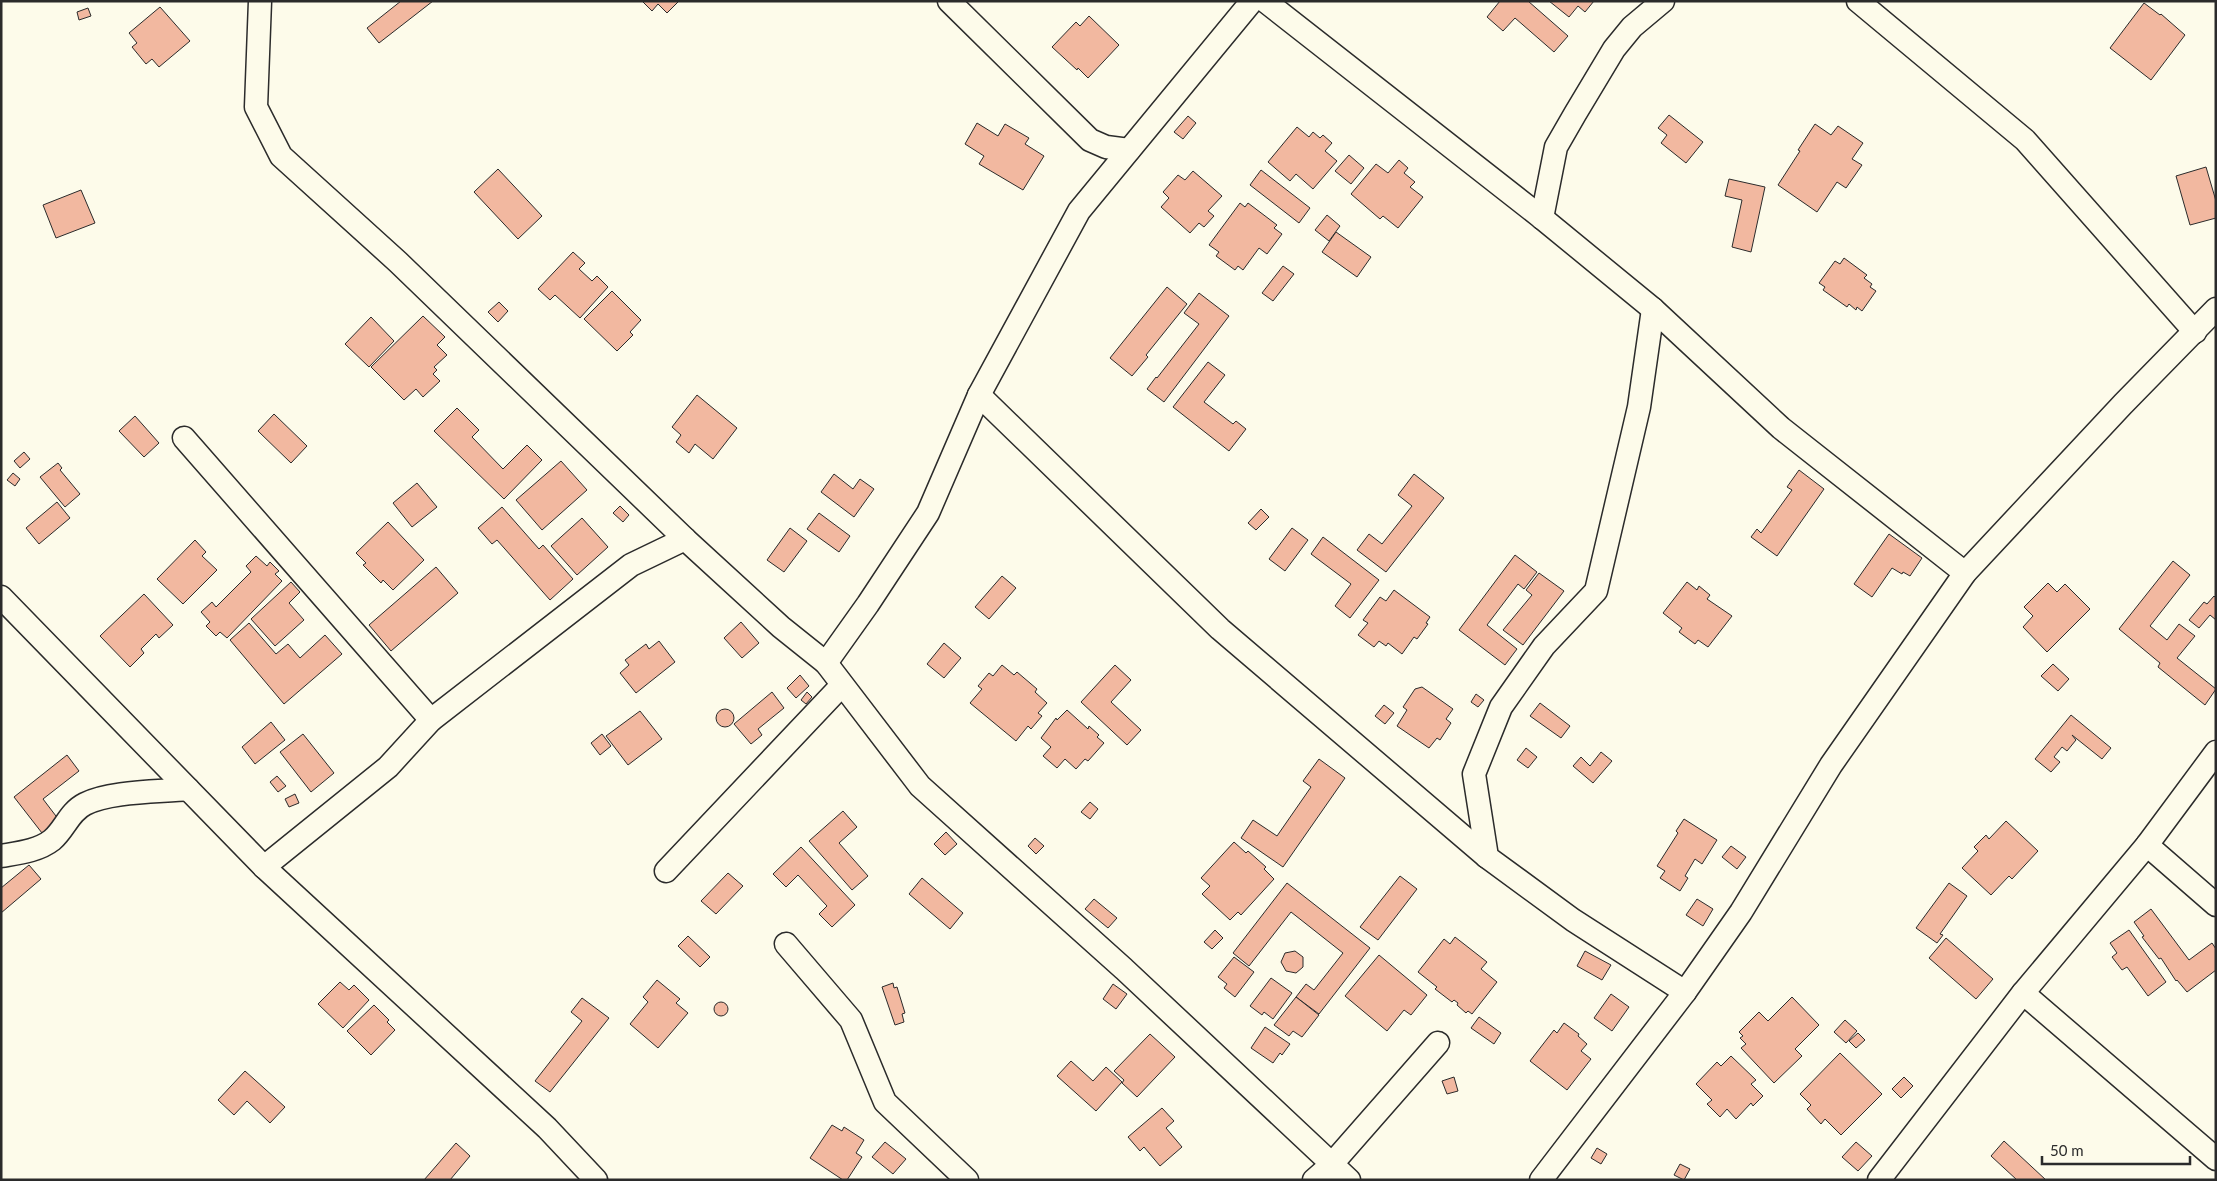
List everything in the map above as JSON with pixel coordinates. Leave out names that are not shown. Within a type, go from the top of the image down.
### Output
[{"type":"street","points":[[260,1],[256,107],[280,156],[405,269],[685,539],[781,627],[826,663],[920,786],[1124,969],[1348,1180]]},
{"type":"street","points":[[949,1],[1090,140],[1106,147],[1129,150]]},
{"type":"street","points":[[826,663],[868,604],[928,513],[979,396],[1079,211],[1252,1]]},
{"type":"street","points":[[1265,1],[1542,218],[1653,309],[1781,428],[1965,573]]},
{"type":"street","points":[[1542,218],[1549,175],[1556,148],[1561,139],[1614,49],[1632,27],[1663,1]]},
{"type":"street","points":[[1864,3],[2025,140],[2195,332]]},
{"type":"street","points":[[1487,857],[1474,774],[1501,707],[1544,646],[1596,591],[1639,408],[1653,309]]},
{"type":"street","points":[[1542,1180],[1685,992],[1741,912],[1832,765],[1965,573],[2123,404],[2216,309]]},
{"type":"street","points":[[979,396],[1220,629],[1487,857],[1573,920],[1685,992]]},
{"type":"street","points":[[184,438],[431,720]]},
{"type":"street","points":[[264,867],[388,767],[431,720],[630,565],[685,539]]},
{"type":"street","points":[[1,597],[264,867],[547,1128],[596,1180]]},
{"type":"street","points":[[666,871],[842,685]]},
{"type":"street","points":[[1879,1180],[2023,993],[2147,845],[2216,752]]},
{"type":"street","points":[[1,856],[34,850],[52,840],[74,811],[86,803],[123,795],[188,789]]},
{"type":"street","points":[[2147,845],[2216,905]]},
{"type":"street","points":[[786,944],[851,1020],[885,1102],[966,1180]]},
{"type":"street","points":[[2023,993],[2216,1159]]},
{"type":"street","points":[[1314,1180],[1331,1165],[1438,1043]]},
{"type":"building","points":[[401,1],[433,1],[379,43],[367,28]]},
{"type":"building","points":[[642,1],[679,1],[667,13],[658,4],[652,11]]},
{"type":"building","points":[[1500,1],[1528,1],[1568,36],[1554,52],[1515,18],[1503,31],[1487,17]]},
{"type":"building","points":[[1549,1],[1594,1],[1585,12],[1578,6],[1569,17]]},
{"type":"building","points":[[2144,3],[2161,14],[2185,35],[2151,80],[2110,48]]},
{"type":"building","points":[[160,7],[190,41],[159,67],[152,59],[146,64],[132,47],[137,43],[129,33]]},
{"type":"building","points":[[88,8],[91,16],[79,20],[77,12]]},
{"type":"building","points":[[1089,16],[1119,45],[1088,78],[1052,47],[1076,22],[1080,26]]},
{"type":"building","points":[[1669,115],[1703,142],[1686,163],[1661,143],[1667,135],[1658,128]]},
{"type":"building","points":[[1188,116],[1196,123],[1183,139],[1174,132]]},
{"type":"building","points":[[977,123],[998,136],[1005,124],[1029,138],[1025,144],[1044,156],[1023,190],[979,164],[984,156],[965,144]]},
{"type":"building","points":[[1815,124],[1831,135],[1838,126],[1863,143],[1852,159],[1862,165],[1846,188],[1837,182],[1817,212],[1778,185]]},
{"type":"building","points":[[1297,127],[1309,137],[1313,132],[1320,138],[1323,135],[1332,143],[1325,151],[1337,161],[1313,189],[1296,174],[1290,181],[1268,162]]},
{"type":"building","points":[[1349,155],[1364,168],[1351,184],[1335,171]]},
{"type":"building","points":[[1399,160],[1408,168],[1404,173],[1415,182],[1410,187],[1423,197],[1398,228],[1383,216],[1380,219],[1351,194],[1376,164],[1388,173]]},
{"type":"building","points":[[2206,167],[2216,201],[2216,218],[2190,225],[2176,176]]},
{"type":"building","points":[[498,169],[542,216],[518,239],[474,192]]},
{"type":"building","points":[[1261,170],[1310,208],[1299,223],[1250,185]]},
{"type":"building","points":[[1193,171],[1222,196],[1208,211],[1214,216],[1204,227],[1199,223],[1190,233],[1161,207],[1169,198],[1163,192],[1178,175],[1185,180]]},
{"type":"building","points":[[1729,179],[1765,187],[1751,252],[1732,247],[1742,200],[1725,196]]},
{"type":"building","points":[[81,190],[95,223],[56,238],[43,205]]},
{"type":"building","points":[[1240,203],[1245,207],[1248,203],[1277,225],[1274,228],[1282,234],[1267,254],[1259,248],[1243,270],[1238,266],[1235,270],[1216,256],[1219,252],[1209,245]]},
{"type":"building","points":[[1327,215],[1340,226],[1329,241],[1315,230]]},
{"type":"building","points":[[1336,232],[1371,257],[1357,277],[1322,252]]},
{"type":"building","points":[[573,252],[585,263],[579,269],[592,281],[597,276],[608,287],[580,318],[555,295],[550,300],[538,289]]},
{"type":"building","points":[[1844,258],[1867,275],[1864,278],[1872,284],[1870,287],[1876,291],[1862,311],[1857,307],[1856,310],[1849,304],[1847,307],[1823,290],[1825,287],[1819,283],[1835,261],[1840,264]]},
{"type":"building","points":[[1283,266],[1294,274],[1273,301],[1262,293]]},
{"type":"building","points":[[1167,287],[1187,304],[1146,355],[1148,357],[1132,376],[1110,358]]},
{"type":"building","points":[[612,291],[641,320],[630,332],[633,335],[617,351],[584,319]]},
{"type":"building","points":[[1199,293],[1229,316],[1164,402],[1147,389],[1199,324],[1184,313]]},
{"type":"building","points":[[499,302],[508,311],[498,322],[488,312]]},
{"type":"building","points":[[423,316],[445,337],[437,345],[447,355],[434,367],[437,370],[433,374],[440,381],[423,397],[416,389],[404,400],[371,367]]},
{"type":"building","points":[[371,317],[394,341],[369,367],[345,344]]},
{"type":"building","points":[[1208,362],[1225,375],[1204,402],[1233,424],[1236,421],[1246,429],[1229,451],[1173,407]]},
{"type":"building","points":[[697,395],[737,428],[713,459],[695,444],[689,453],[676,442],[681,435],[672,427]]},
{"type":"building","points":[[457,408],[479,430],[472,437],[503,469],[527,445],[542,460],[504,499],[434,431]]},
{"type":"building","points":[[274,414],[307,446],[291,463],[258,431]]},
{"type":"building","points":[[135,416],[159,443],[144,457],[119,431]]},
{"type":"building","points":[[24,452],[30,459],[20,468],[14,461]]},
{"type":"building","points":[[561,461],[587,490],[542,530],[516,500]]},
{"type":"building","points":[[58,463],[62,468],[60,470],[80,494],[65,507],[40,477]]},
{"type":"building","points":[[1799,470],[1824,489],[1777,556],[1751,537],[1757,529],[1761,533],[1792,490],[1787,487]]},
{"type":"building","points":[[13,473],[20,479],[15,486],[7,480]]},
{"type":"building","points":[[834,474],[853,489],[860,479],[874,489],[854,517],[821,492]]},
{"type":"building","points":[[1414,474],[1444,498],[1386,572],[1357,550],[1369,534],[1382,544],[1412,506],[1398,495]]},
{"type":"building","points":[[417,483],[437,507],[412,527],[393,503]]},
{"type":"building","points":[[57,502],[70,518],[39,544],[26,528]]},
{"type":"building","points":[[620,506],[629,515],[623,522],[613,513]]},
{"type":"building","points":[[502,507],[539,549],[543,545],[573,579],[550,600],[497,540],[492,544],[478,528]]},
{"type":"building","points":[[1261,509],[1269,517],[1256,530],[1248,523]]},
{"type":"building","points":[[819,513],[850,536],[839,552],[807,529]]},
{"type":"building","points":[[582,518],[608,547],[577,575],[551,546]]},
{"type":"building","points":[[388,522],[424,560],[393,590],[383,580],[381,583],[363,565],[366,563],[356,553]]},
{"type":"building","points":[[790,528],[807,541],[784,572],[767,560]]},
{"type":"building","points":[[1292,528],[1308,540],[1285,571],[1269,559]]},
{"type":"building","points":[[1889,534],[1922,558],[1910,576],[1892,568],[1872,597],[1854,584]]},
{"type":"building","points":[[1323,537],[1379,580],[1350,618],[1335,606],[1351,584],[1311,554]]},
{"type":"building","points":[[195,540],[206,552],[202,556],[217,570],[183,604],[157,579]]},
{"type":"building","points":[[1515,555],[1537,572],[1524,589],[1518,584],[1487,625],[1517,649],[1505,665],[1459,630]]},
{"type":"building","points":[[256,556],[267,566],[270,562],[279,571],[275,574],[282,581],[227,638],[220,632],[216,636],[206,626],[210,622],[201,612],[212,602],[216,607],[251,572],[246,566]]},
{"type":"building","points":[[2173,561],[2190,575],[2150,626],[2167,640],[2179,624],[2195,636],[2177,658],[2216,689],[2205,705],[2158,667],[2160,663],[2119,629]]},
{"type":"building","points":[[436,567],[458,593],[391,651],[369,625]]},
{"type":"building","points":[[1539,573],[1564,591],[1523,645],[1503,630],[1532,595],[1526,590]]},
{"type":"building","points":[[1002,576],[1016,588],[989,619],[975,607]]},
{"type":"building","points":[[291,582],[300,592],[289,603],[304,620],[275,646],[251,619]]},
{"type":"building","points":[[1687,582],[1697,590],[1699,586],[1710,595],[1707,599],[1732,616],[1708,647],[1698,640],[1695,644],[1679,632],[1682,628],[1663,613]]},
{"type":"building","points":[[2048,583],[2057,592],[2065,584],[2090,609],[2047,652],[2023,627],[2033,616],[2024,607]]},
{"type":"building","points":[[1394,590],[1430,617],[1426,623],[1428,624],[1417,639],[1414,637],[1402,654],[1388,643],[1386,646],[1379,641],[1374,647],[1358,635],[1368,623],[1363,620],[1380,597],[1386,601]]},
{"type":"building","points":[[144,594],[173,625],[159,638],[156,634],[141,649],[144,653],[130,667],[100,636]]},
{"type":"building","points":[[2214,596],[2216,598],[2216,620],[2210,615],[2199,628],[2189,620],[2204,602],[2207,604]]},
{"type":"building","points":[[741,622],[759,643],[742,658],[724,638]]},
{"type":"building","points":[[249,623],[276,654],[288,644],[300,658],[325,635],[342,654],[284,704],[230,640]]},
{"type":"building","points":[[659,641],[675,662],[636,693],[620,673],[629,665],[625,660],[646,644],[649,649]]},
{"type":"building","points":[[944,643],[961,658],[944,678],[927,664]]},
{"type":"building","points":[[2053,664],[2069,679],[2058,691],[2041,676]]},
{"type":"building","points":[[1002,665],[1014,675],[1017,672],[1037,689],[1035,692],[1047,703],[1038,713],[1042,716],[1031,729],[1028,726],[1016,741],[970,703],[982,689],[978,686],[989,673],[993,676]]},
{"type":"building","points":[[1115,665],[1131,680],[1111,702],[1141,730],[1127,745],[1081,702]]},
{"type":"building","points":[[800,675],[809,686],[796,698],[787,688]]},
{"type":"building","points":[[1422,687],[1453,709],[1446,719],[1451,723],[1440,740],[1437,738],[1429,748],[1397,726],[1407,710],[1403,707],[1415,689]]},
{"type":"building","points":[[772,692],[784,708],[758,729],[762,735],[751,744],[734,724]]},
{"type":"building","points":[[807,692],[812,697],[806,704],[801,700]]},
{"type":"building","points":[[1476,694],[1484,700],[1478,707],[1471,702]]},
{"type":"building","points":[[1540,703],[1570,726],[1561,738],[1530,716]]},
{"type":"building","points":[[1384,705],[1394,713],[1385,724],[1375,716]]},
{"type":"building","points":[[725,709],[731,712],[734,718],[731,724],[725,727],[719,724],[716,718],[719,712]]},
{"type":"building","points":[[1067,710],[1088,729],[1089,726],[1099,735],[1097,737],[1104,743],[1088,761],[1085,759],[1076,769],[1065,759],[1057,768],[1043,756],[1051,747],[1041,738],[1056,718],[1057,720]]},
{"type":"building","points":[[640,711],[662,739],[628,765],[606,736]]},
{"type":"building","points":[[2071,715],[2111,748],[2102,759],[2072,735],[2076,740],[2067,751],[2062,747],[2054,757],[2060,762],[2051,772],[2035,759]]},
{"type":"building","points":[[271,722],[285,740],[255,764],[242,747]]},
{"type":"building","points":[[303,734],[334,773],[311,792],[280,752]]},
{"type":"building","points":[[602,734],[611,746],[600,755],[591,743]]},
{"type":"building","points":[[1526,748],[1537,757],[1528,768],[1517,760]]},
{"type":"building","points":[[1601,752],[1612,761],[1593,783],[1573,766],[1581,757],[1590,766]]},
{"type":"building","points":[[67,755],[79,771],[43,799],[59,820],[42,833],[14,797]]},
{"type":"building","points":[[1319,759],[1345,778],[1283,867],[1241,838],[1253,820],[1277,836],[1311,787],[1303,781]]},
{"type":"building","points":[[277,776],[286,786],[278,792],[270,782]]},
{"type":"building","points":[[295,794],[299,803],[289,807],[285,799]]},
{"type":"building","points":[[1090,802],[1098,809],[1090,819],[1081,812]]},
{"type":"building","points":[[843,811],[857,827],[839,843],[868,876],[852,890],[809,841]]},
{"type":"building","points":[[1684,819],[1717,840],[1702,864],[1695,859],[1685,876],[1688,878],[1680,891],[1660,878],[1665,871],[1657,866],[1678,833],[1676,831]]},
{"type":"building","points":[[2006,821],[2038,851],[2012,879],[2009,876],[1991,895],[1962,868],[1978,851],[1974,847],[1986,835],[1989,839]]},
{"type":"building","points":[[946,832],[957,844],[945,855],[934,844]]},
{"type":"building","points":[[1035,838],[1044,846],[1036,854],[1028,846]]},
{"type":"building","points":[[1234,842],[1246,853],[1248,851],[1266,867],[1264,869],[1274,879],[1241,915],[1238,912],[1230,920],[1202,894],[1210,886],[1201,878]]},
{"type":"building","points":[[1731,846],[1746,857],[1737,869],[1722,857]]},
{"type":"building","points":[[801,847],[855,905],[832,927],[819,914],[827,906],[798,875],[786,887],[773,874]]},
{"type":"building","points":[[29,865],[41,879],[1,913],[1,888]]},
{"type":"building","points":[[728,873],[743,886],[716,914],[701,901]]},
{"type":"building","points":[[1400,876],[1417,889],[1378,940],[1360,927]]},
{"type":"building","points":[[922,878],[963,913],[950,929],[909,894]]},
{"type":"building","points":[[1287,883],[1370,948],[1319,1014],[1296,997],[1306,984],[1314,990],[1343,953],[1291,912],[1249,966],[1233,953]]},
{"type":"building","points":[[1949,883],[1967,896],[1940,934],[1943,935],[1937,943],[1916,928]]},
{"type":"building","points":[[1094,899],[1117,918],[1108,928],[1085,909]]},
{"type":"building","points":[[1697,899],[1713,909],[1703,926],[1686,915]]},
{"type":"building","points":[[2151,909],[2189,960],[2212,943],[2216,949],[2216,970],[2187,992],[2176,981],[2161,958],[2159,959],[2142,937],[2144,936],[2134,922]]},
{"type":"building","points":[[1215,930],[1223,938],[1212,949],[1204,942]]},
{"type":"building","points":[[2129,930],[2166,982],[2148,996],[2127,967],[2122,970],[2112,957],[2117,953],[2110,943]]},
{"type":"building","points":[[688,936],[710,957],[700,967],[678,946]]},
{"type":"building","points":[[1455,937],[1487,962],[1481,969],[1497,982],[1472,1014],[1468,1011],[1466,1013],[1457,1005],[1458,1003],[1454,1000],[1452,1002],[1435,989],[1437,987],[1418,972],[1444,939],[1450,944]]},
{"type":"building","points":[[1946,938],[1993,979],[1976,999],[1929,958]]},
{"type":"building","points":[[1295,951],[1303,957],[1303,967],[1296,973],[1286,971],[1281,962],[1285,953]]},
{"type":"building","points":[[1585,951],[1611,965],[1602,980],[1577,966]]},
{"type":"building","points":[[1379,955],[1427,995],[1411,1015],[1404,1010],[1387,1031],[1345,996]]},
{"type":"building","points":[[1234,957],[1254,972],[1235,997],[1224,988],[1227,984],[1218,977]]},
{"type":"building","points":[[1271,978],[1292,993],[1273,1019],[1264,1012],[1262,1015],[1250,1006]]},
{"type":"building","points":[[657,980],[680,999],[676,1003],[688,1013],[658,1048],[630,1024],[648,1002],[643,997]]},
{"type":"building","points":[[340,982],[349,990],[354,985],[369,1000],[343,1028],[318,1004]]},
{"type":"building","points":[[893,983],[894,988],[897,987],[905,1013],[902,1014],[904,1022],[895,1025],[882,987]]},
{"type":"building","points":[[1113,984],[1127,994],[1116,1009],[1103,999]]},
{"type":"building","points":[[1611,994],[1629,1007],[1612,1031],[1594,1018]]},
{"type":"building","points":[[1296,997],[1319,1015],[1302,1037],[1293,1031],[1289,1036],[1274,1025]]},
{"type":"building","points":[[1792,997],[1819,1025],[1795,1049],[1802,1056],[1774,1083],[1741,1048],[1746,1044],[1740,1038],[1743,1036],[1739,1032],[1759,1012],[1768,1021]]},
{"type":"building","points":[[582,998],[609,1018],[550,1092],[535,1081],[582,1021],[571,1012]]},
{"type":"building","points":[[721,1002],[726,1004],[728,1009],[726,1014],[721,1016],[716,1014],[714,1009],[716,1004]]},
{"type":"building","points":[[374,1005],[389,1020],[387,1022],[395,1030],[371,1055],[347,1031]]},
{"type":"building","points":[[1479,1017],[1501,1033],[1494,1044],[1471,1028]]},
{"type":"building","points":[[1845,1020],[1857,1031],[1846,1043],[1834,1032]]},
{"type":"building","points":[[1564,1023],[1579,1034],[1578,1036],[1587,1044],[1581,1051],[1591,1059],[1567,1090],[1530,1061],[1554,1030],[1557,1033]]},
{"type":"building","points":[[1265,1027],[1290,1044],[1273,1063],[1251,1048]]},
{"type":"building","points":[[1858,1033],[1865,1040],[1856,1048],[1849,1041]]},
{"type":"building","points":[[1150,1034],[1175,1057],[1137,1097],[1122,1083],[1124,1080],[1114,1071]]},
{"type":"building","points":[[1840,1053],[1882,1094],[1841,1135],[1825,1119],[1821,1124],[1807,1109],[1811,1105],[1800,1094]]},
{"type":"building","points":[[1731,1056],[1756,1080],[1751,1084],[1763,1096],[1753,1106],[1751,1103],[1736,1119],[1727,1109],[1720,1117],[1707,1104],[1712,1100],[1696,1084],[1717,1062],[1721,1066]]},
{"type":"building","points":[[1071,1061],[1093,1081],[1106,1067],[1122,1082],[1096,1111],[1057,1076]]},
{"type":"building","points":[[245,1071],[285,1107],[270,1123],[247,1101],[234,1115],[218,1100]]},
{"type":"building","points":[[1454,1077],[1458,1091],[1447,1094],[1442,1081]]},
{"type":"building","points":[[1904,1077],[1913,1086],[1901,1098],[1892,1089]]},
{"type":"building","points":[[1162,1108],[1174,1121],[1166,1128],[1182,1147],[1160,1166],[1144,1147],[1140,1151],[1128,1137]]},
{"type":"building","points":[[832,1125],[842,1131],[844,1127],[864,1140],[856,1153],[862,1157],[847,1180],[843,1180],[810,1158]]},
{"type":"building","points":[[2004,1141],[2046,1180],[2017,1180],[1991,1156]]},
{"type":"building","points":[[885,1142],[906,1159],[893,1174],[872,1157]]},
{"type":"building","points":[[1856,1142],[1872,1156],[1858,1171],[1842,1157]]},
{"type":"building","points":[[456,1143],[470,1156],[450,1180],[424,1180]]},
{"type":"building","points":[[1597,1148],[1607,1154],[1601,1164],[1591,1158]]},
{"type":"building","points":[[1680,1164],[1690,1169],[1684,1180],[1674,1175]]}]
